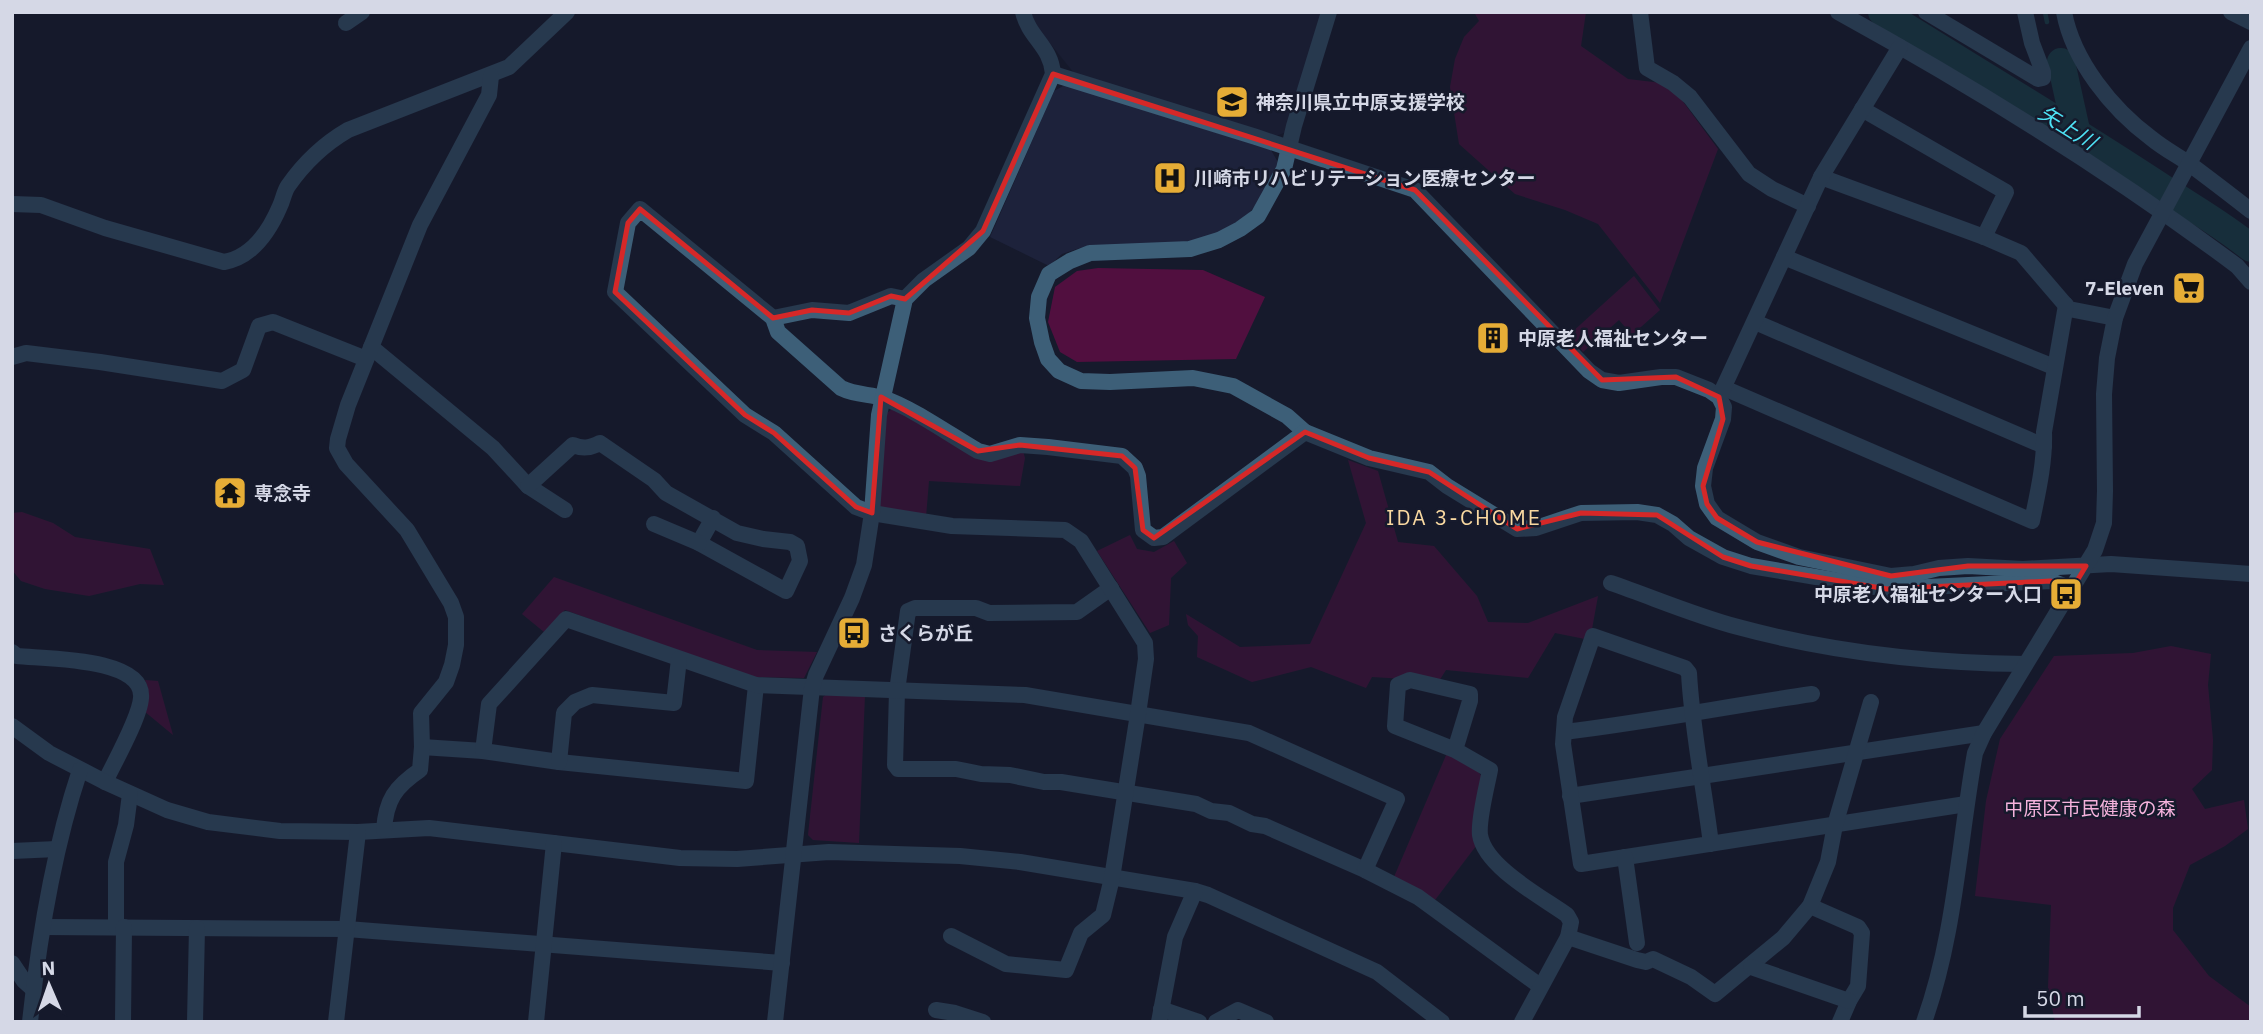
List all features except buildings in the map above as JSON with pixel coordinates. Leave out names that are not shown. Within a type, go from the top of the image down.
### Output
[{"type":"street","points":[[346,23],[362,12]]},
{"type":"street","points":[[12,204],[40,205],[105,228],[224,262],[237,260],[251,251],[264,233],[278,210],[286,189],[303,167],[333,139],[348,130],[509,67],[566,12]]},
{"type":"street","points":[[775,1022],[812,688],[864,565],[872,513],[879,415],[905,299],[924,280],[969,248],[983,230],[1053,74],[1052,59],[1031,32],[1023,12]]},
{"type":"street","points":[[1329,12],[1284,169],[1258,216],[1219,240],[1190,249],[1090,253],[1049,274],[1039,297],[1037,318],[1048,359],[1059,371],[1081,380],[1110,382],[1193,378],[1233,386],[1287,416],[1305,432],[1369,458],[1429,472],[1517,529],[1536,528],[1581,513],[1637,512],[1657,515],[1689,538],[1723,557],[1751,566],[1887,589],[2051,581],[2072,589]]},
{"type":"street","points":[[1640,12],[1647,68],[1673,83],[1690,97],[1749,174],[1772,189],[1808,206]]},
{"type":"street","points":[[1838,12],[2053,140],[2164,211],[2237,266],[2251,282]]},
{"type":"street","points":[[1926,12],[2038,79],[2043,78],[2025,12]]},
{"type":"street","points":[[2064,12],[2078,53],[2099,85],[2125,116],[2188,167],[2251,211]]},
{"type":"street","points":[[2231,12],[2251,22]]},
{"type":"street","points":[[1900,47],[1821,177],[1722,392],[1723,419],[1705,468],[1703,486],[1707,505],[1717,518],[1757,542],[1799,557],[1891,576],[1968,566],[2023,569],[2110,564],[2251,574]]},
{"type":"street","points":[[1924,1022],[1937,986],[1945,949],[1975,753],[1984,733],[2095,550],[2104,523],[2104,394],[2107,358],[2115,317],[2135,264],[2251,48]]},
{"type":"street","points":[[1053,74],[1415,190],[1589,371],[1602,380],[1619,383],[1676,377],[1722,392],[2032,521],[2040,485],[2043,432],[2066,305]]},
{"type":"street","points":[[384,830],[385,811],[401,783],[420,770],[421,713],[446,682],[457,645],[456,617],[451,603],[407,530],[346,464],[337,448],[348,405],[420,225],[489,95],[491,76]]},
{"type":"street","points":[[1862,109],[2006,192],[1984,237]]},
{"type":"street","points":[[1821,177],[2021,253],[2069,309],[2115,317]]},
{"type":"street","points":[[951,936],[1006,964],[1066,970],[1081,933],[1103,915],[1112,878],[1138,714],[1146,659],[1145,643],[1081,541],[1065,530],[951,526],[872,513],[856,506],[774,433],[745,415],[615,292],[628,223],[640,209],[773,318],[778,332],[841,388],[853,394],[883,398],[978,451],[990,454],[1020,445],[1122,456],[1135,468],[1143,530],[1154,538],[1163,537],[1305,432]]},
{"type":"street","points":[[1784,257],[2054,367]]},
{"type":"street","points":[[773,318],[812,310],[849,313],[891,296],[905,299]]},
{"type":"street","points":[[12,358],[26,353],[222,381],[243,370],[259,326],[273,322],[368,353],[493,447],[528,486],[565,510]]},
{"type":"street","points":[[1755,322],[2044,446]]},
{"type":"street","points":[[528,486],[573,445],[581,448],[600,443],[653,480],[666,493],[737,533],[763,540],[790,542],[797,546],[800,561],[786,591],[699,543],[654,524]]},
{"type":"street","points":[[699,543],[713,518]]},
{"type":"street","points":[[1611,583],[1735,627],[1824,647],[1982,663],[2025,664]]},
{"type":"street","points":[[1111,588],[1077,612],[989,613],[976,608],[915,608],[908,611],[897,691],[895,765],[898,769],[956,769],[981,774],[1010,775],[1196,804],[1211,811],[1230,813],[1365,870],[1418,897],[1540,986]]},
{"type":"street","points":[[484,751],[489,704],[566,619],[756,685],[1025,695],[1249,733],[1397,799],[1365,870]]},
{"type":"street","points":[[1711,844],[1703,777],[1691,712],[1689,673],[1685,668],[1593,636],[1565,717],[1563,744],[1581,864],[1835,825],[1966,804]]},
{"type":"street","points":[[12,652],[17,656],[87,661],[113,668],[128,675],[138,684],[141,698],[135,718],[105,782]]},
{"type":"street","points":[[559,762],[564,713],[575,702],[592,695],[674,703],[679,659]]},
{"type":"street","points":[[1455,750],[1470,694],[1410,680],[1398,685],[1395,726],[1455,750],[1490,770],[1480,835],[1496,865],[1567,915],[1571,922],[1568,937],[1522,1022]]},
{"type":"street","points":[[422,747],[484,751],[559,762],[746,781],[756,685]]},
{"type":"street","points":[[1564,732],[1626,725],[1691,712],[1812,694]]},
{"type":"street","points":[[1568,937],[1637,960],[1646,962],[1653,959],[1690,976],[1715,995],[1783,939],[1810,906],[1828,862],[1835,825],[1871,702]]},
{"type":"street","points":[[12,726],[49,753],[80,770],[167,810],[208,822],[280,831],[429,828],[680,858],[737,859],[794,853],[841,852],[960,856],[1020,862],[1195,891],[1377,972],[1442,1022]]},
{"type":"street","points":[[1570,796],[1984,733]]},
{"type":"street","points":[[30,1022],[33,989],[57,849],[80,770]]},
{"type":"street","points":[[123,1022],[116,862],[126,825],[130,794]]},
{"type":"street","points":[[336,1022],[358,831]]},
{"type":"street","points":[[536,1022],[554,844]]},
{"type":"street","points":[[12,851],[57,849]]},
{"type":"street","points":[[1625,857],[1637,943]]},
{"type":"street","points":[[1195,891],[1175,937],[1160,1015],[1199,1022]]},
{"type":"street","points":[[1810,906],[1858,927],[1862,933],[1858,986],[1840,1022]]},
{"type":"street","points":[[44,927],[348,929],[782,963]]},
{"type":"street","points":[[195,1022],[197,928]]},
{"type":"street","points":[[12,963],[33,989]]},
{"type":"street","points":[[1751,967],[1849,1001]]},
{"type":"street","points":[[936,1010],[983,1022]]},
{"type":"street","points":[[1216,1022],[1238,1010],[1266,1022]]},
{"type":"highlighted area","points":[[1053,74],[1415,190],[1602,380],[1676,377],[1719,397],[1723,419],[1703,486],[1707,504],[1717,518],[1757,542],[1891,576],[1968,566],[2086,566],[2072,589],[2051,581],[1887,589],[1751,566],[1723,557],[1657,515],[1581,513],[1517,529],[1429,472],[1369,458],[1305,432],[1154,538],[1143,530],[1135,468],[1122,456],[1020,445],[978,451],[881,397],[872,513],[856,507],[774,433],[745,415],[615,292],[628,223],[640,209],[773,318],[812,310],[849,313],[891,296],[905,299],[983,231]]},
{"type":"shaded area","name":"神奈川県立中原支援学校","points":[[1030,12],[1322,12],[1286,132],[1276,136],[1074,73],[1037,27]]},
{"type":"shaded area","points":[[1065,85],[1271,150],[1279,164],[1262,198],[1249,213],[1237,224],[1199,242],[1080,248],[1062,254],[1049,266],[990,237],[1054,91]]},
{"type":"green space","points":[[1474,12],[1586,12],[1581,46],[1628,79],[1670,84],[1718,149],[1660,303],[1598,224],[1515,194],[1459,144],[1450,87],[1455,59],[1464,37],[1479,21]]},
{"type":"green space","points":[[1098,268],[1203,270],[1265,297],[1236,359],[1077,362],[1060,352],[1048,322],[1055,287],[1077,271]]},
{"type":"green space","points":[[1634,276],[1660,310],[1632,335],[1619,320],[1583,352],[1570,334]]},
{"type":"green space","points":[[894,408],[982,459],[1023,451],[1025,458],[1020,486],[929,481],[926,517],[881,507],[876,501],[885,414]]},
{"type":"green space","points":[[1348,460],[1378,471],[1398,542],[1434,546],[1477,596],[1488,622],[1528,623],[1598,596],[1590,640],[1555,633],[1528,678],[1446,670],[1439,681],[1372,677],[1366,688],[1311,667],[1252,682],[1197,657],[1198,636],[1188,625],[1186,614],[1240,647],[1310,644],[1366,523]]},
{"type":"green space","points":[[22,512],[53,523],[75,537],[150,549],[164,585],[140,584],[89,596],[45,589],[21,581],[12,570],[12,513]]},
{"type":"green space","points":[[1130,535],[1137,549],[1154,552],[1174,541],[1187,563],[1171,578],[1169,625],[1150,633],[1097,551]]},
{"type":"green space","points":[[554,577],[757,650],[817,652],[804,678],[751,677],[565,610],[544,632],[522,614]]},
{"type":"green space","name":"中原区市民健康の森","points":[[2171,646],[2211,654],[2208,685],[2213,740],[2212,770],[2192,789],[2205,809],[2244,800],[2248,829],[2225,846],[2190,865],[2173,908],[2173,930],[2209,976],[2251,1007],[2251,1022],[2055,1022],[2048,988],[2051,905],[1975,896],[1986,801],[2000,739],[2054,656],[2133,653]]},
{"type":"green space","points":[[145,680],[158,681],[173,735],[144,711],[148,695]]},
{"type":"green space","points":[[828,693],[865,694],[859,843],[813,840],[808,835],[823,697]]},
{"type":"green space","points":[[1447,753],[1477,770],[1482,777],[1476,846],[1435,900],[1394,877]]},
{"type":"waterway","name":"矢上川","points":[[1882,12],[2124,163],[2251,248]]},
{"type":"waterway","points":[[2045,12],[2047,22]]},
{"type":"waterway","points":[[2061,62],[2076,130]]},
{"type":"place","name":"神奈川県立中原支援学校","points":[[1232,102]]},
{"type":"place","name":"川崎市リハビリテーション医療センター","points":[[1170,178]]},
{"type":"place","name":"7-Eleven","points":[[2189,288]]},
{"type":"place","name":"中原老人福祉センター","points":[[1493,338]]},
{"type":"place","name":"専念寺","points":[[230,493]]},
{"type":"place","name":"中原老人福祉センター入口","points":[[2066,594]]},
{"type":"place","name":"さくらが丘","points":[[854,633]]},
{"type":"district","name":"IDA 3-CHOME","points":[[1464,517]]}]
